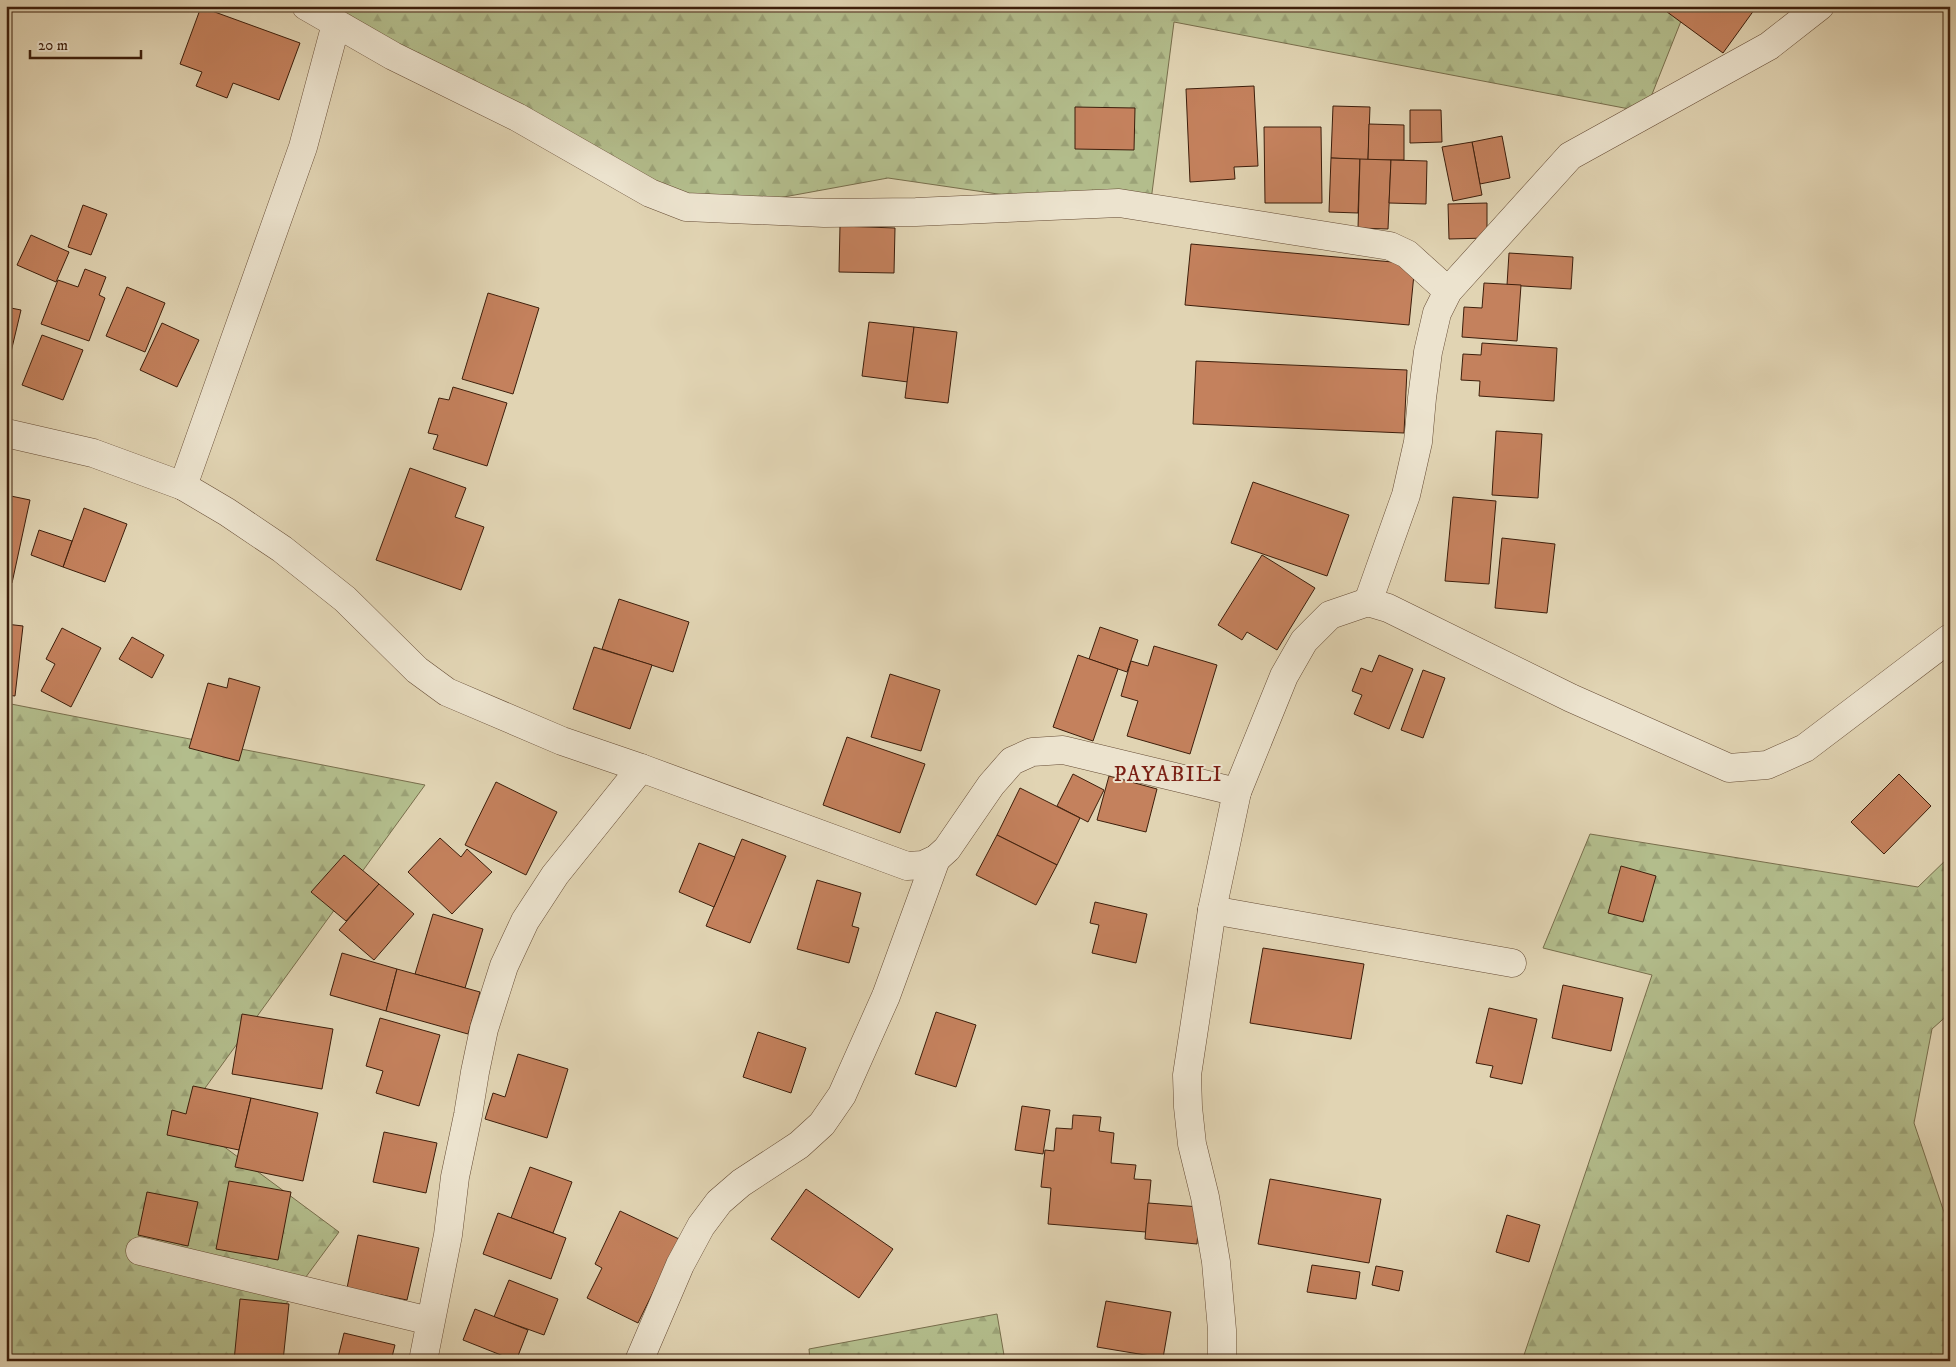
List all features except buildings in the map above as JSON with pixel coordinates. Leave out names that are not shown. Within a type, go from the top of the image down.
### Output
[{"type":"street","points":[[306,6],[393,56],[518,117],[650,192],[686,207],[824,213],[916,212],[1119,203],[1390,246],[1407,254],[1448,291]]},
{"type":"street","points":[[1368,602],[1406,495],[1418,442],[1428,352],[1437,313],[1448,291],[1570,156],[1769,46],[1820,6]]},
{"type":"street","points":[[183,486],[303,147],[336,24]]},
{"type":"street","points":[[6,433],[93,453],[183,486],[227,512],[289,555],[345,599],[417,670],[447,692],[562,741],[641,768],[907,866],[923,865],[936,859],[947,849],[991,785],[1012,761],[1032,752],[1063,750],[1237,792]]},
{"type":"street","points":[[1222,1361],[1222,1330],[1216,1262],[1205,1197],[1192,1144],[1187,1075],[1212,910],[1237,792],[1284,676],[1304,641],[1330,615],[1368,602],[1388,608],[1571,698],[1729,768],[1767,765],[1805,748],[1950,638]]},
{"type":"street","points":[[423,1361],[448,1235],[455,1177],[475,1072],[484,1029],[504,966],[525,921],[555,875],[641,768]]},
{"type":"street","points":[[640,1361],[680,1265],[701,1226],[719,1202],[741,1182],[799,1145],[822,1124],[842,1095],[886,996],[936,859]]},
{"type":"street","points":[[1212,910],[1512,963]]},
{"type":"street","points":[[140,1251],[430,1321]]},
{"type":"green space","points":[[326,6],[1687,6],[1645,112],[1174,22],[1149,216],[888,178],[707,211]]},
{"type":"green space","points":[[6,703],[425,785],[184,1117],[339,1232],[244,1361],[6,1361]]},
{"type":"green space","points":[[1590,834],[1918,887],[1950,856],[1950,1013],[1932,1029],[1914,1123],[1950,1230],[1950,1361],[1522,1361],[1652,975],[1543,948]]},
{"type":"green space","points":[[997,1314],[1005,1361],[810,1361],[809,1349]]},
{"type":"district","name":"PAYABILI","points":[[1168,773]]}]
